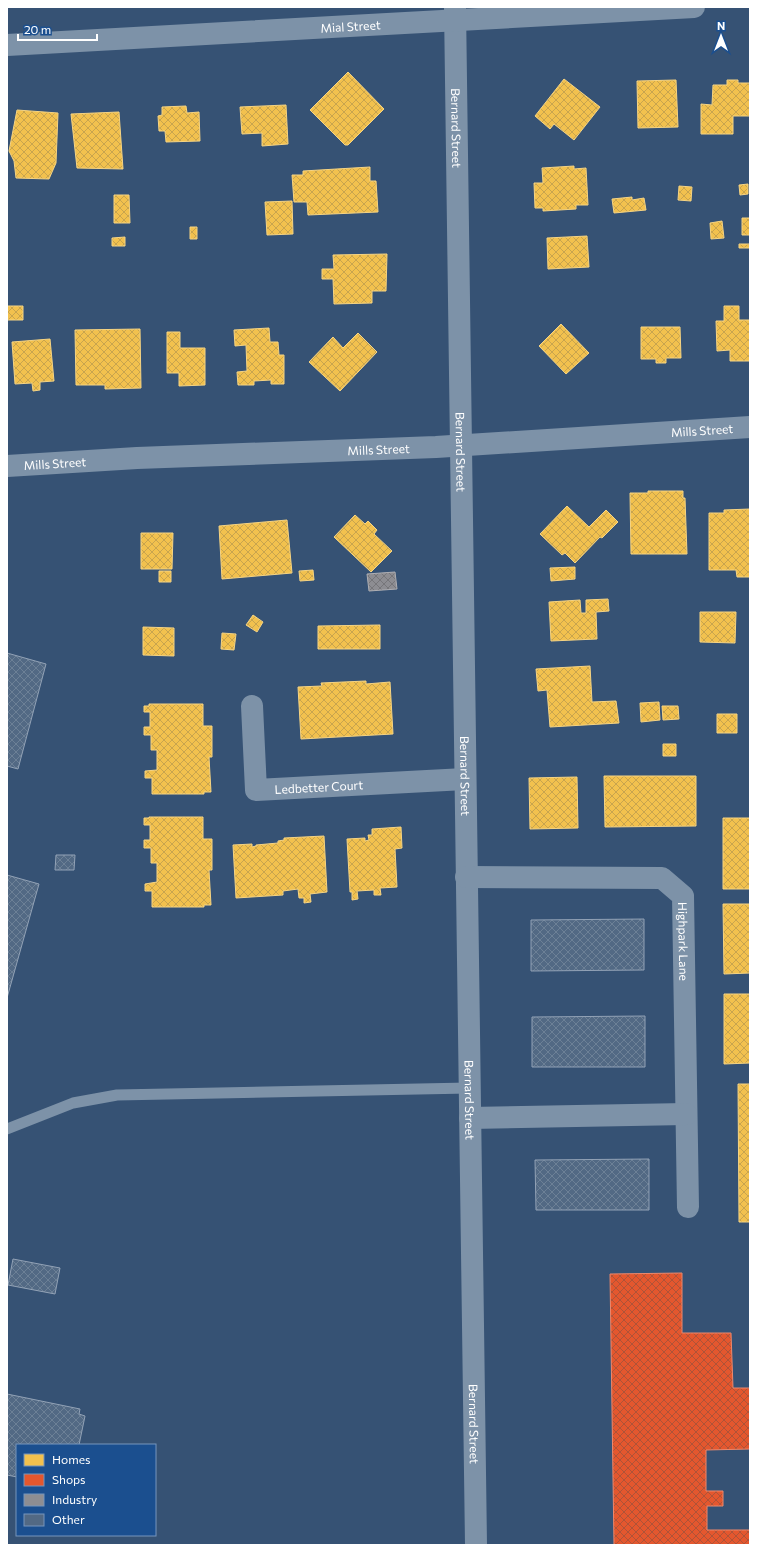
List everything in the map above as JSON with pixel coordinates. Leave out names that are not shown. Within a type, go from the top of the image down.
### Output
[{"type":"street","name":"Mial Street","points":[[7,45],[455,13],[694,7]]},
{"type":"street","name":"Bernard Street","points":[[455,13],[476,1545]]},
{"type":"street","name":"Mills Street","points":[[7,466],[136,458],[436,447],[460,444],[750,426]]},
{"type":"street","name":"Ledbetter Court","points":[[252,706],[256,790],[465,779]]},
{"type":"street","name":"Highpark Lane","points":[[466,877],[662,878],[683,896],[688,1206]]},
{"type":"street","points":[[470,1118],[686,1114]]},
{"type":"lane","points":[[7,1129],[73,1103],[117,1095],[469,1088]]},
{"type":"building: Homes","points":[[348,72],[384,109],[348,145],[345,145],[310,110]]},
{"type":"building: Homes","points":[[564,79],[600,107],[574,140],[554,124],[550,129],[535,116]]},
{"type":"building: Homes","points":[[676,80],[678,127],[638,128],[637,81]]},
{"type":"building: Homes","points":[[727,80],[738,80],[738,83],[750,83],[750,116],[733,116],[733,134],[701,134],[701,104],[712,105],[713,85],[727,85]]},
{"type":"building: Homes","points":[[286,105],[288,144],[262,146],[262,133],[242,134],[240,107]]},
{"type":"building: Homes","points":[[186,106],[187,113],[199,112],[200,141],[166,142],[165,131],[159,131],[158,116],[162,115],[162,107]]},
{"type":"building: Homes","points":[[17,110],[58,113],[56,163],[49,179],[16,178],[14,161],[9,151]]},
{"type":"building: Homes","points":[[119,112],[123,169],[77,168],[71,114]]},
{"type":"building: Homes","points":[[574,166],[574,169],[586,168],[588,205],[576,205],[576,209],[543,211],[543,208],[535,208],[534,183],[543,183],[542,168]]},
{"type":"building: Homes","points":[[370,167],[370,181],[376,181],[378,212],[308,215],[307,202],[294,202],[292,175],[303,175],[303,171]]},
{"type":"building: Homes","points":[[748,184],[748,194],[740,195],[739,185]]},
{"type":"building: Homes","points":[[679,186],[692,187],[691,201],[678,200]]},
{"type":"building: Homes","points":[[114,195],[129,195],[130,223],[114,223]]},
{"type":"building: Homes","points":[[632,197],[632,200],[644,198],[646,210],[614,213],[612,199]]},
{"type":"building: Homes","points":[[292,201],[293,234],[267,235],[265,202]]},
{"type":"building: Homes","points":[[742,218],[750,218],[750,235],[742,235]]},
{"type":"building: Homes","points":[[722,221],[724,238],[711,239],[710,223]]},
{"type":"building: Homes","points":[[190,227],[197,227],[197,239],[190,239]]},
{"type":"building: Homes","points":[[587,236],[589,267],[548,269],[547,238]]},
{"type":"building: Homes","points":[[125,237],[125,246],[112,246],[112,238]]},
{"type":"building: Homes","points":[[739,244],[750,244],[750,248],[739,248]]},
{"type":"building: Homes","points":[[387,254],[386,291],[372,291],[372,303],[334,304],[333,279],[322,279],[322,269],[334,269],[333,255]]},
{"type":"building: Homes","points":[[7,306],[23,306],[23,320],[7,320]]},
{"type":"building: Homes","points":[[724,306],[739,306],[739,320],[750,320],[750,361],[730,361],[730,350],[717,351],[716,321],[724,321]]},
{"type":"building: Homes","points":[[561,324],[589,353],[566,374],[539,346]]},
{"type":"building: Homes","points":[[641,327],[680,327],[681,358],[666,358],[666,363],[656,363],[656,359],[641,359]]},
{"type":"building: Homes","points":[[269,328],[270,342],[278,342],[279,355],[284,355],[284,384],[271,384],[271,380],[254,381],[254,385],[238,385],[237,372],[247,371],[246,345],[235,346],[234,330]]},
{"type":"building: Homes","points":[[140,329],[141,388],[105,389],[105,385],[76,385],[75,330]]},
{"type":"building: Homes","points":[[167,332],[180,332],[180,348],[205,348],[205,385],[179,386],[179,373],[167,373]]},
{"type":"building: Homes","points":[[358,333],[377,352],[340,391],[309,362],[333,337],[343,348]]},
{"type":"building: Homes","points":[[50,339],[54,381],[40,382],[40,390],[33,391],[32,383],[15,384],[12,342]]},
{"type":"building: Homes","points":[[648,491],[683,491],[683,498],[685,498],[687,554],[631,554],[630,493],[648,493]]},
{"type":"building: Homes","points":[[567,506],[589,527],[606,510],[618,522],[602,538],[600,537],[575,563],[565,553],[562,555],[540,534]]},
{"type":"building: Homes","points":[[750,509],[750,577],[737,577],[736,570],[709,570],[709,513],[724,513],[724,510]]},
{"type":"building: Homes","points":[[355,515],[365,524],[368,521],[377,530],[374,534],[392,551],[371,572],[334,537]]},
{"type":"building: Homes","points":[[287,520],[292,573],[222,579],[219,526]]},
{"type":"building: Homes","points":[[141,533],[173,533],[172,569],[141,569]]},
{"type":"building: Homes","points":[[575,567],[575,579],[551,581],[550,568]]},
{"type":"building: Homes","points":[[313,570],[314,580],[300,581],[299,571]]},
{"type":"building: Homes","points":[[159,571],[171,571],[171,582],[159,582]]},
{"type":"building: Homes","points":[[608,599],[609,611],[596,612],[597,639],[551,641],[549,602],[580,600],[581,613],[586,613],[586,600]]},
{"type":"building: Homes","points":[[700,612],[736,612],[735,643],[700,642]]},
{"type":"building: Homes","points":[[253,615],[263,622],[257,632],[246,625]]},
{"type":"building: Homes","points":[[380,625],[380,649],[318,649],[318,626]]},
{"type":"building: Homes","points":[[143,627],[174,628],[174,656],[143,655]]},
{"type":"building: Homes","points":[[222,633],[236,634],[234,650],[221,649]]},
{"type":"building: Homes","points":[[590,666],[592,702],[616,701],[619,723],[550,727],[547,690],[538,691],[536,669]]},
{"type":"building: Homes","points":[[366,681],[366,684],[390,682],[393,734],[301,739],[298,687],[322,686],[321,683]]},
{"type":"building: Homes","points":[[659,702],[660,720],[641,722],[640,703]]},
{"type":"building: Homes","points":[[149,704],[203,704],[203,726],[212,726],[212,757],[209,757],[211,792],[204,792],[204,794],[152,794],[152,778],[145,778],[145,771],[157,770],[157,750],[151,750],[151,735],[144,735],[144,727],[150,727],[150,712],[144,712],[144,706],[149,706]]},
{"type":"building: Homes","points":[[662,706],[678,706],[679,719],[663,720]]},
{"type":"building: Homes","points":[[717,714],[737,714],[737,733],[717,733]]},
{"type":"building: Homes","points":[[663,744],[676,744],[676,756],[663,756]]},
{"type":"building: Homes","points":[[604,776],[696,776],[696,826],[605,827]]},
{"type":"building: Homes","points":[[577,777],[578,828],[530,829],[529,778]]},
{"type":"building: Homes","points":[[203,817],[203,839],[212,839],[212,870],[209,870],[211,905],[204,905],[204,907],[152,907],[152,891],[145,891],[145,884],[157,882],[157,863],[151,863],[151,848],[144,848],[144,840],[150,840],[150,825],[144,825],[144,818]]},
{"type":"building: Homes","points":[[723,818],[750,818],[750,889],[723,889]]},
{"type":"building: Homes","points":[[401,827],[402,848],[395,849],[397,887],[380,888],[381,895],[374,895],[374,890],[357,891],[358,899],[352,900],[352,892],[350,892],[347,839],[365,838],[365,841],[369,840],[368,835],[372,835],[372,829]]},
{"type":"building: Homes","points":[[324,836],[327,892],[310,894],[311,902],[304,903],[304,898],[299,898],[298,889],[283,891],[283,895],[236,898],[233,845],[252,844],[252,847],[256,845],[278,843],[278,841],[284,840],[284,838]]},
{"type":"building: Homes","points":[[723,904],[750,904],[750,973],[724,974]]},
{"type":"building: Homes","points":[[724,994],[750,994],[750,1063],[724,1064]]},
{"type":"building: Homes","points":[[738,1084],[750,1084],[750,1222],[739,1222]]},
{"type":"building: Shops","points":[[682,1273],[682,1333],[731,1333],[733,1388],[750,1388],[750,1449],[706,1450],[706,1491],[723,1491],[723,1506],[707,1506],[707,1530],[750,1530],[750,1545],[614,1545],[610,1274]]},
{"type":"building: Industry","points":[[395,572],[397,589],[369,591],[367,574]]},
{"type":"building: Other","points":[[7,653],[46,664],[18,769],[7,766]]},
{"type":"building: Other","points":[[56,855],[75,855],[74,870],[55,870]]},
{"type":"building: Other","points":[[7,875],[39,884],[7,998]]},
{"type":"building: Other","points":[[644,919],[644,970],[531,971],[531,920]]},
{"type":"building: Other","points":[[645,1016],[645,1067],[532,1067],[532,1017]]},
{"type":"building: Other","points":[[649,1159],[649,1210],[536,1210],[535,1160]]},
{"type":"building: Other","points":[[13,1259],[60,1268],[55,1294],[8,1285]]},
{"type":"building: Other","points":[[7,1394],[80,1409],[79,1414],[85,1416],[79,1444],[16,1444],[16,1477],[7,1475]]}]
